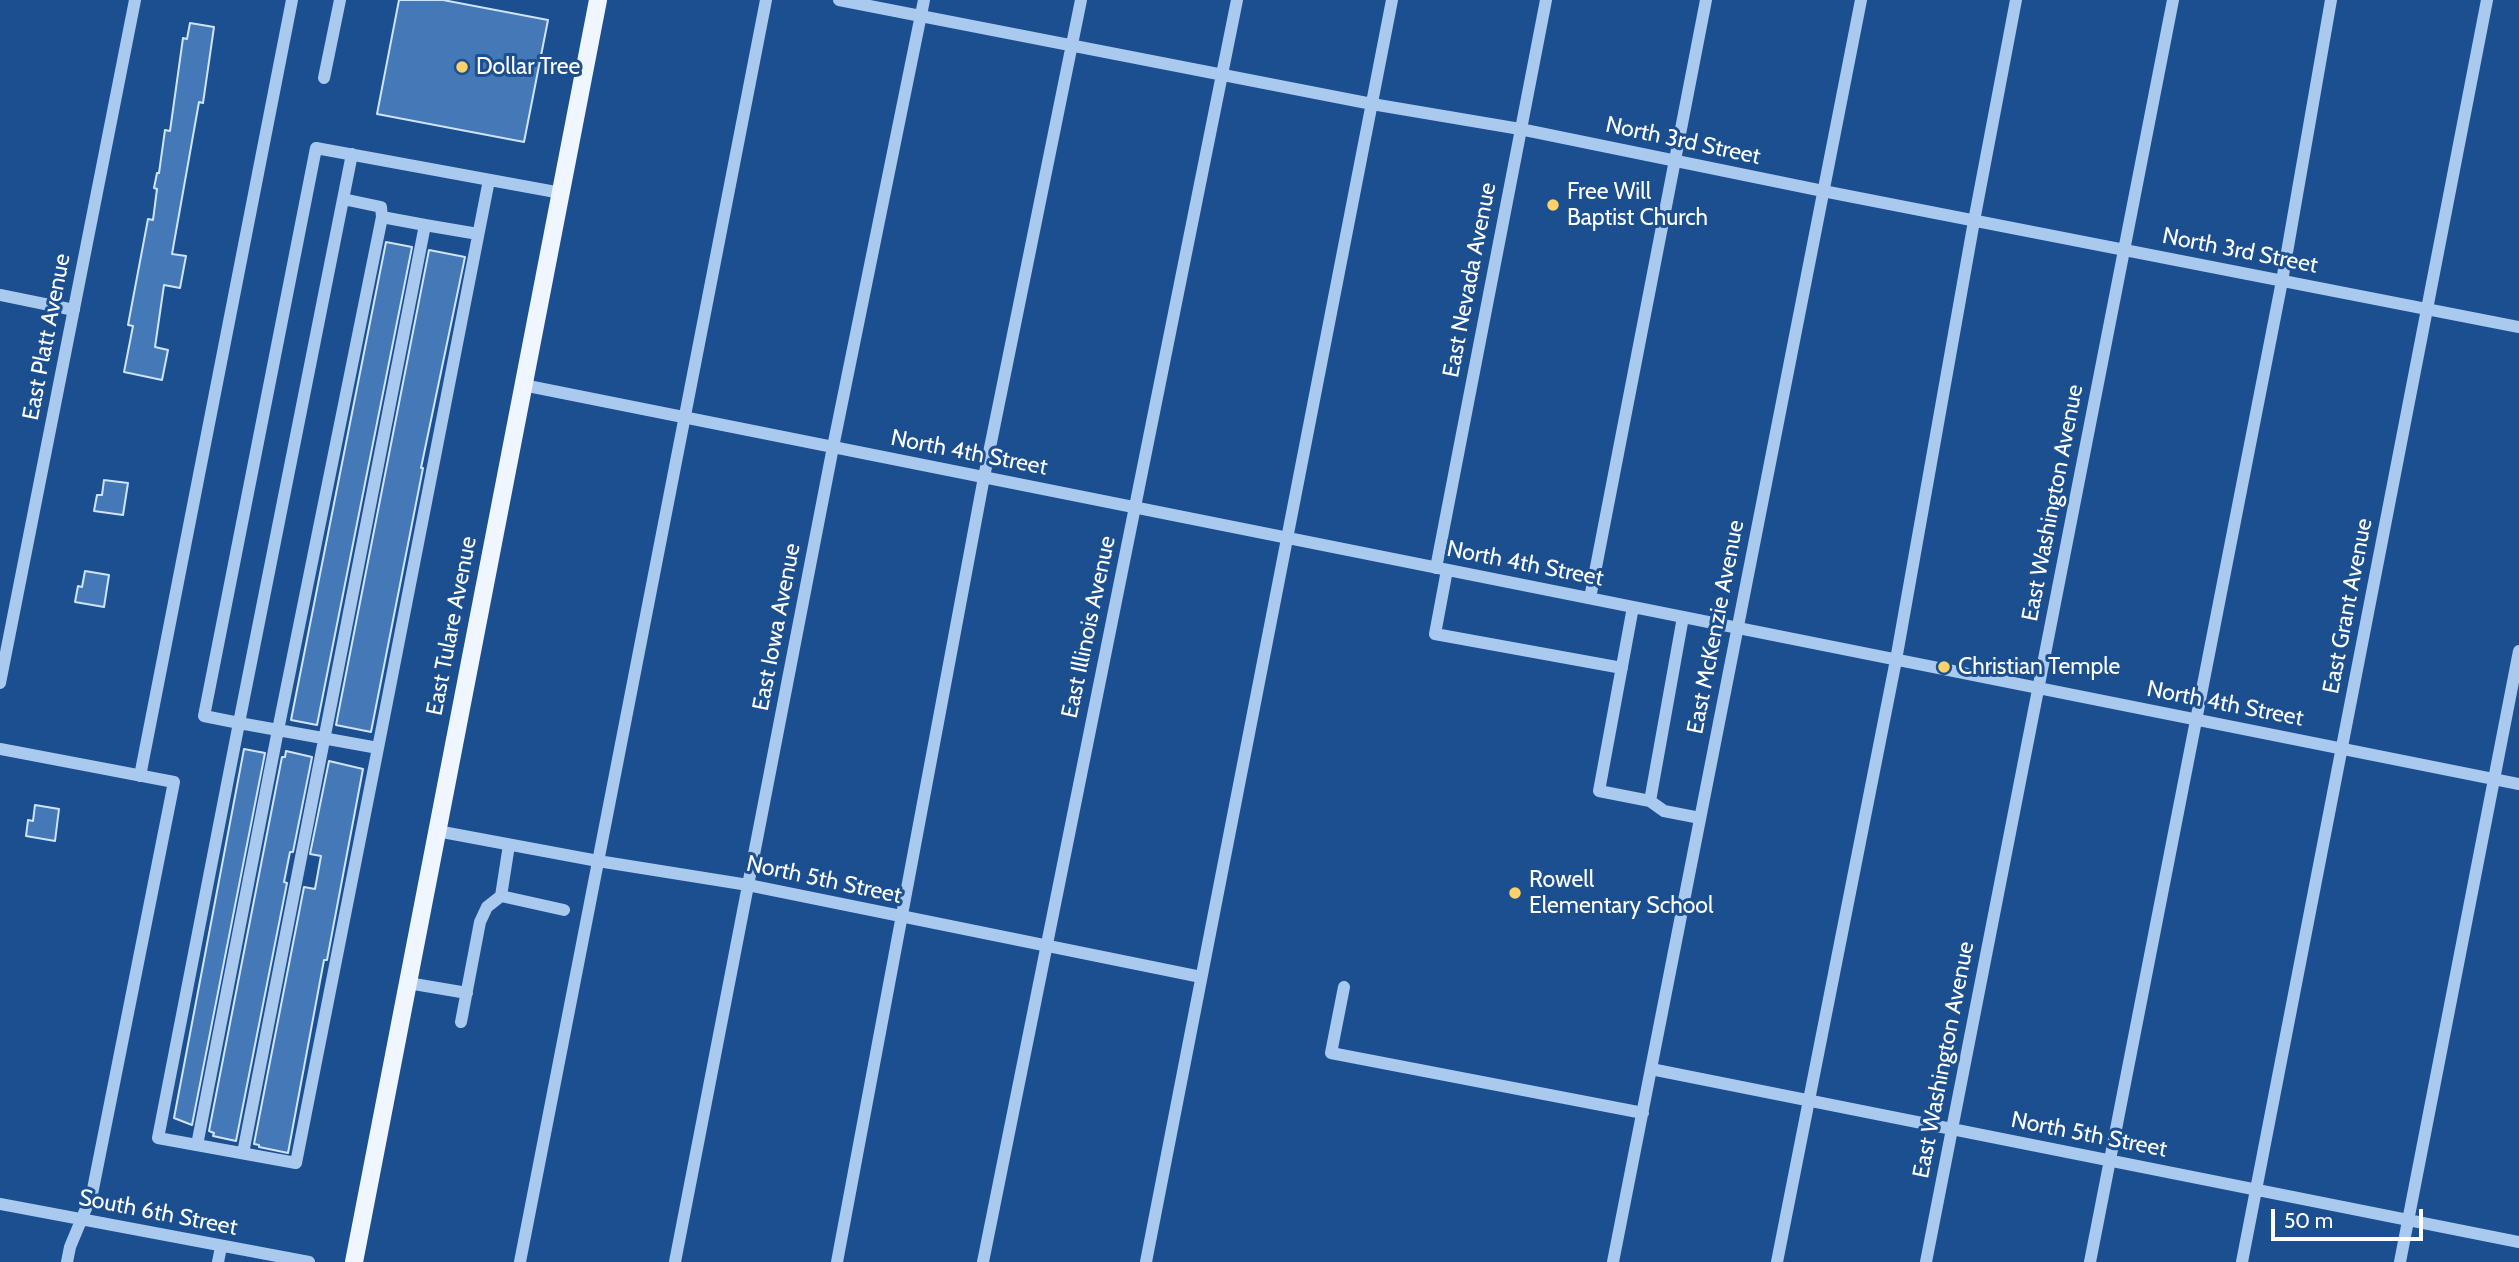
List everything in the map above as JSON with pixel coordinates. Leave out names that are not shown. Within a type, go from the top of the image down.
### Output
[{"type":"main road","name":"East Tulare Avenue","points":[[354,1262],[598,0]]},
{"type":"street","name":"East Platt Avenue","points":[[0,683],[135,0]]},
{"type":"street","points":[[140,776],[292,0]]},
{"type":"street","points":[[324,78],[340,0]]},
{"type":"street","points":[[520,1262],[766,0]]},
{"type":"street","name":"North 3rd Street","points":[[839,0],[1372,104],[1520,129],[2519,327]]},
{"type":"street","name":"East Iowa Avenue","points":[[674,1262],[833,447],[924,0]]},
{"type":"street","points":[[837,1262],[984,477],[1081,0]]},
{"type":"street","name":"East Illinois Avenue","points":[[983,1262],[1237,0]]},
{"type":"street","points":[[1146,1262],[1392,0]]},
{"type":"street","name":"East Nevada Avenue","points":[[1546,0],[1520,129],[1441,569],[1435,634],[1622,668]]},
{"type":"street","points":[[1590,598],[1677,161],[1706,0]]},
{"type":"street","name":"East McKenzie Avenue","points":[[1613,1262],[1861,0]]},
{"type":"street","points":[[1777,1262],[1896,660],[2016,0]]},
{"type":"street","name":"East Washington Avenue","points":[[1926,1262],[2173,0]]},
{"type":"street","points":[[2090,1262],[2282,281],[2331,0]]},
{"type":"street","name":"East Grant Avenue","points":[[2242,1262],[2487,0]]},
{"type":"street","points":[[378,748],[204,716],[316,148],[561,193]]},
{"type":"street","points":[[352,155],[158,1138],[296,1163],[489,180]]},
{"type":"street","points":[[197,1145],[382,217],[381,207],[343,199]]},
{"type":"street","points":[[382,217],[478,234]]},
{"type":"street","points":[[243,1153],[425,225]]},
{"type":"street","points":[[0,295],[74,310]]},
{"type":"street","name":"North 4th Street","points":[[523,385],[2519,785]]},
{"type":"street","points":[[1633,607],[1599,792],[1650,801],[1664,811],[1700,818]]},
{"type":"street","points":[[1650,801],[1683,617]]},
{"type":"street","points":[[2400,1262],[2519,651]]},
{"type":"street","points":[[0,749],[174,782],[92,1194],[70,1247],[67,1262]]},
{"type":"street","name":"North 5th Street","points":[[437,831],[748,885],[1201,977]]},
{"type":"street","points":[[461,1022],[480,922],[487,908],[501,897],[509,845]]},
{"type":"street","points":[[501,897],[564,910]]},
{"type":"street","points":[[408,983],[467,993]]},
{"type":"street","points":[[1344,988],[1331,1053],[1643,1113]]},
{"type":"street","name":"North 5th Street","points":[[1651,1069],[2519,1242]]},
{"type":"street","name":"South 6th Street","points":[[0,1204],[309,1262]]},
{"type":"street","points":[[218,1262],[220,1247]]},
{"type":"building","name":"Dollar Tree","points":[[399,0],[443,0],[548,20],[524,142],[377,114]]},
{"type":"building","points":[[190,23],[214,27],[203,103],[199,102],[172,254],[186,256],[180,288],[164,285],[155,347],[168,350],[162,380],[124,372],[133,326],[128,325],[148,219],[153,220],[157,189],[154,188],[159,173],[165,130],[170,131],[183,38],[187,39]]},
{"type":"building","points":[[386,242],[412,247],[317,725],[291,720]]},
{"type":"building","points":[[429,250],[465,257],[421,468],[371,732],[336,725]]},
{"type":"building","points":[[104,480],[128,483],[123,515],[94,511],[97,495],[102,495]]},
{"type":"building","points":[[85,571],[109,575],[104,607],[75,602]]},
{"type":"building","points":[[244,749],[265,753],[192,1125],[174,1118]]},
{"type":"building","points":[[286,751],[312,757],[293,852],[290,852],[284,882],[287,883],[236,1141],[213,1136],[214,1133],[209,1131],[282,757],[285,757]]},
{"type":"building","points":[[329,761],[363,769],[288,1153],[254,1144],[304,887],[315,889],[321,856],[310,854]]},
{"type":"building","points":[[35,805],[59,809],[55,841],[26,836],[28,820],[33,821]]},
{"type":"place","name":"Dollar Tree","points":[[462,67]]},
{"type":"place","name":"Free Will Baptist Church","points":[[1553,205]]},
{"type":"place","name":"Christian Temple","points":[[1944,667]]},
{"type":"place","name":"Rowell Elementary School","points":[[1515,893]]}]
